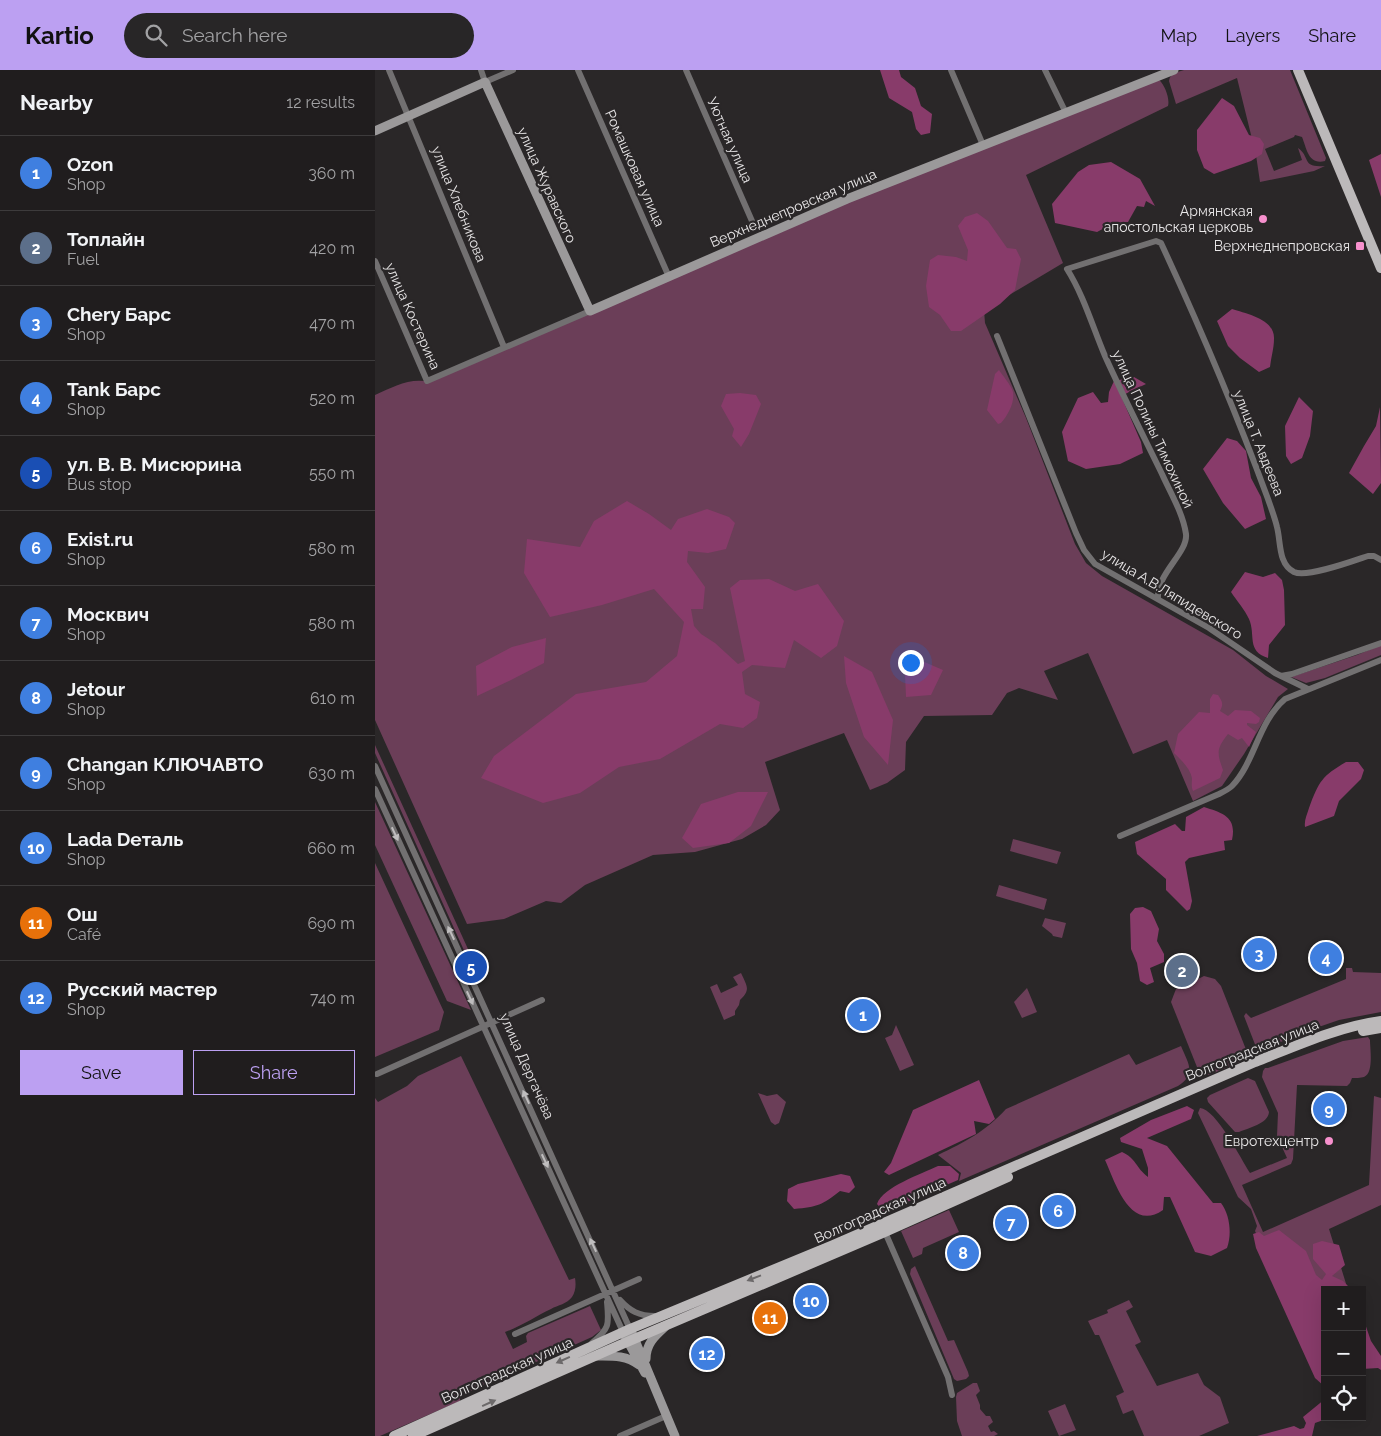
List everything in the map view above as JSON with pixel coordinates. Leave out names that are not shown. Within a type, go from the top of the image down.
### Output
[{"type":"main road","points":[[1298,70],[1381,268]]},
{"type":"main road","name":"Волгоградская улица","points":[[394,1436],[584,1350],[629,1335],[885,1232],[982,1184],[1264,1058],[1319,1036],[1381,1020]]},
{"type":"main road","name":"Волгоградская улица","points":[[669,1319],[798,1260],[1257,1068],[1338,1037],[1381,1028]]},
{"type":"main road","name":"Волгоградская улица","points":[[413,1436],[597,1356],[629,1335]]},
{"type":"street","name":"улица Хлебникова","points":[[389,70],[504,347]]},
{"type":"street","name":"улица Журавского","points":[[481,70],[590,311]]},
{"type":"street","points":[[375,130],[513,70]]},
{"type":"street","name":"Ромашковая улица","points":[[578,70],[669,277]]},
{"type":"street","name":"Уютная улица","points":[[686,70],[752,221]]},
{"type":"street","points":[[951,70],[983,145]]},
{"type":"street","points":[[1045,70],[1066,113]]},
{"type":"street","name":"Верхнеднепровская улица","points":[[427,381],[824,208],[1171,71]]},
{"type":"street","name":"улица Т. Авдеева","points":[[1067,269],[1149,242],[1157,241],[1161,243],[1193,313],[1251,452],[1276,522],[1281,552],[1287,566],[1295,572],[1304,573],[1368,556],[1380,558]]},
{"type":"street","name":"улица Костерина","points":[[375,261],[427,381]]},
{"type":"street","name":"улица Полины Тимохиной","points":[[1067,269],[1074,281],[1105,357],[1177,505],[1186,532],[1186,541],[1161,582],[1158,590],[1158,599]]},
{"type":"street","name":"улица А.В.Ляпидевского","points":[[997,336],[1065,506],[1084,550],[1095,564],[1209,628],[1281,676],[1308,689]]},
{"type":"street","points":[[1281,676],[1292,674],[1381,643]]},
{"type":"street","points":[[1120,836],[1219,794],[1231,787],[1240,776],[1267,720],[1276,706],[1285,699],[1381,660]]},
{"type":"street","name":"улица Дергачёва","points":[[375,766],[615,1292],[629,1335]]},
{"type":"street","name":"улица Дергачёва","points":[[375,790],[606,1296],[629,1335],[675,1436]]},
{"type":"street","points":[[377,1074],[542,1000]]},
{"type":"street","points":[[885,1232],[948,1376],[952,1395]]},
{"type":"street","points":[[515,1334],[606,1296],[639,1279]]},
{"type":"street","points":[[615,1292],[628,1309],[634,1313],[669,1319]]},
{"type":"street","points":[[584,1350],[607,1328],[609,1316],[606,1296]]},
{"type":"street","points":[[597,1356],[624,1357],[644,1366],[649,1344],[669,1319]]},
{"type":"street","points":[[620,1436],[666,1416]]},
{"type":"shaded area","points":[[880,70],[899,70],[901,77],[915,88],[921,106],[932,114],[930,133],[921,135],[916,129],[912,112],[889,98]]},
{"type":"shaded area","points":[[1184,70],[1290,70],[1326,158],[1325,161],[1315,161],[1309,155],[1302,137],[1295,135],[1265,149],[1274,171],[1302,160],[1298,148],[1302,151],[1309,164],[1325,166],[1314,171],[1260,182],[1256,155],[1237,78],[1176,104],[1169,81],[1177,72]]},
{"type":"shaded area","points":[[1159,80],[1166,92],[1168,106],[1026,175],[1063,263],[984,310],[985,323],[1026,418],[1075,544],[1086,563],[1102,576],[1233,650],[1266,676],[1288,689],[1278,697],[1244,754],[1222,786],[1193,801],[1167,740],[1133,754],[1088,653],[1044,671],[1058,700],[1019,688],[1007,693],[992,715],[924,716],[906,742],[905,770],[887,783],[870,790],[844,733],[765,762],[780,810],[766,825],[742,839],[695,852],[653,855],[585,885],[561,903],[546,901],[504,919],[467,924],[375,720],[375,395],[409,382],[430,382],[902,179]]},
{"type":"shaded area","points":[[1222,98],[1234,106],[1249,135],[1260,138],[1264,144],[1262,154],[1251,161],[1214,174],[1204,168],[1197,150],[1197,130]]},
{"type":"shaded area","points":[[1381,154],[1381,197],[1369,160]]},
{"type":"shaded area","points":[[1111,162],[1140,179],[1155,206],[1146,201],[1144,207],[1137,206],[1128,222],[1114,223],[1097,232],[1055,223],[1052,204],[1078,172],[1089,165]]},
{"type":"shaded area","points":[[977,213],[988,221],[1007,248],[1016,249],[1021,259],[1015,290],[1000,304],[961,331],[951,331],[940,315],[929,307],[926,286],[930,260],[938,255],[956,257],[967,261],[968,250],[958,226],[965,217]]},
{"type":"shaded area","points":[[1232,309],[1259,318],[1270,327],[1273,332],[1274,346],[1270,367],[1259,372],[1228,346],[1217,321]]},
{"type":"shaded area","points":[[999,370],[1011,386],[1013,396],[1008,412],[1001,423],[998,424],[987,410],[995,374]]},
{"type":"shaded area","points":[[1134,377],[1146,384],[1121,396],[1141,442],[1143,453],[1120,464],[1086,469],[1068,461],[1062,432],[1078,398],[1093,392],[1101,403],[1108,402],[1109,392],[1114,381]]},
{"type":"shaded area","points":[[726,394],[756,395],[761,404],[749,434],[741,447],[732,436],[734,429],[721,406]]},
{"type":"shaded area","points":[[1299,397],[1313,411],[1310,436],[1302,458],[1291,464],[1286,456],[1285,426]]},
{"type":"shaded area","points":[[1380,407],[1381,483],[1373,494],[1349,473],[1376,426]]},
{"type":"shaded area","points":[[1227,438],[1237,441],[1246,451],[1251,478],[1261,497],[1266,519],[1245,529],[1223,503],[1203,469]]},
{"type":"shaded area","points":[[627,501],[671,530],[678,519],[707,509],[729,517],[735,523],[726,549],[708,553],[688,551],[687,562],[705,587],[703,609],[691,609],[694,626],[738,664],[745,661],[730,588],[740,580],[769,579],[795,591],[818,584],[844,621],[837,646],[821,658],[794,640],[785,668],[752,665],[742,672],[745,694],[760,702],[757,718],[743,728],[720,724],[660,759],[619,767],[580,793],[543,803],[481,778],[494,756],[576,694],[646,682],[677,656],[684,622],[654,589],[602,605],[550,617],[524,573],[527,539],[580,547],[594,521]]},
{"type":"shaded area","points":[[1245,572],[1263,577],[1275,573],[1282,580],[1285,625],[1269,645],[1268,658],[1261,655],[1254,647],[1249,619],[1231,592]]},
{"type":"shaded area","points":[[546,638],[544,663],[477,696],[476,666],[512,647]]},
{"type":"shaded area","points":[[1381,645],[1381,655],[1325,678],[1306,683],[1291,677],[1357,655]]},
{"type":"shaded area","points":[[844,656],[872,672],[893,720],[888,765],[864,737],[846,683]]},
{"type":"shaded area","points":[[915,658],[943,670],[931,695],[906,697],[905,674]]},
{"type":"shaded area","points":[[1213,694],[1218,695],[1221,701],[1220,711],[1228,716],[1235,710],[1251,711],[1260,718],[1256,724],[1247,723],[1256,732],[1249,747],[1242,738],[1238,740],[1228,734],[1221,744],[1219,751],[1223,770],[1220,778],[1193,791],[1192,778],[1189,771],[1174,753],[1178,734],[1199,712],[1210,713],[1210,699]]},
{"type":"shaded area","points":[[375,745],[473,960],[467,957],[375,753]]},
{"type":"shaded area","points":[[1346,762],[1358,762],[1364,770],[1361,779],[1339,801],[1334,816],[1305,827],[1312,799],[1322,780],[1331,771]]},
{"type":"shaded area","points":[[738,792],[768,792],[751,826],[729,843],[693,848],[682,838],[701,804]]},
{"type":"shaded area","points":[[375,802],[471,1010],[447,1001],[375,845]]},
{"type":"shaded area","points":[[1204,807],[1217,811],[1227,817],[1232,826],[1232,840],[1224,841],[1225,850],[1189,858],[1185,862],[1192,901],[1190,909],[1187,911],[1166,890],[1166,879],[1137,854],[1135,842],[1175,824],[1182,831],[1185,831],[1186,817]]},
{"type":"shaded area","points":[[1013,839],[1061,852],[1057,864],[1010,851]]},
{"type":"shaded area","points":[[375,863],[444,1012],[439,1030],[375,1057]]},
{"type":"shaded area","points":[[999,885],[1047,899],[1044,910],[996,896]]},
{"type":"shaded area","points":[[1143,907],[1151,911],[1159,929],[1157,941],[1164,954],[1164,962],[1150,968],[1154,982],[1147,985],[1140,981],[1137,963],[1131,949],[1130,914],[1135,908]]},
{"type":"shaded area","points":[[1045,918],[1066,923],[1062,938],[1053,936],[1042,926]]},
{"type":"shaded area","points":[[1346,968],[1352,968],[1353,972],[1381,973],[1381,1012],[1339,1020],[1262,1049],[1256,1047],[1244,1016],[1246,1013],[1251,1018],[1346,979]]},
{"type":"shaded area","points":[[741,973],[747,988],[746,993],[740,1000],[735,1015],[724,1020],[710,987],[717,984],[721,993],[738,985],[733,977]]},
{"type":"shaded area","points":[[1204,976],[1215,979],[1221,986],[1247,1052],[1244,1060],[1209,1075],[1203,1073],[1197,1067],[1171,1002],[1176,989],[1185,985],[1187,988],[1195,984],[1194,981]]},
{"type":"shaded area","points":[[1027,988],[1037,1012],[1022,1018],[1014,1002]]},
{"type":"shaded area","points":[[896,1025],[914,1065],[900,1071],[885,1038],[892,1035]]},
{"type":"shaded area","points":[[1368,1037],[1370,1040],[1371,1060],[1367,1075],[1352,1078],[1347,1086],[1297,1085],[1293,1159],[1291,1164],[1242,1185],[1263,1232],[1369,1185],[1374,1096],[1381,1098],[1381,1205],[1329,1229],[1347,1286],[1321,1287],[1261,1244],[1255,1231],[1257,1226],[1251,1209],[1238,1197],[1198,1113],[1200,1108],[1206,1111],[1220,1125],[1250,1173],[1287,1158],[1277,1136],[1278,1113],[1262,1077],[1263,1071],[1265,1068],[1343,1041]]},
{"type":"shaded area","points":[[1181,1046],[1188,1063],[1189,1073],[1184,1082],[1178,1086],[959,1181],[961,1173],[938,1155],[975,1135],[991,1124],[1006,1109],[1129,1054],[1136,1065]]},
{"type":"shaded area","points":[[461,1056],[569,1280],[575,1278],[574,1292],[568,1301],[505,1332],[513,1349],[527,1342],[526,1336],[528,1333],[590,1306],[601,1330],[592,1337],[460,1396],[460,1401],[380,1436],[375,1436],[375,1098],[378,1102],[407,1086],[418,1076]]},
{"type":"shaded area","points":[[1248,1078],[1255,1081],[1269,1112],[1268,1116],[1261,1123],[1235,1132],[1208,1102],[1207,1098]]},
{"type":"shaded area","points":[[979,1080],[995,1119],[989,1124],[974,1121],[976,1134],[889,1175],[884,1172],[891,1163],[913,1110]]},
{"type":"shaded area","points":[[758,1093],[767,1096],[777,1094],[786,1102],[779,1123],[775,1125],[771,1122]]},
{"type":"shaded area","points":[[1187,1106],[1194,1110],[1191,1119],[1147,1138],[1167,1146],[1213,1203],[1221,1203],[1224,1208],[1229,1225],[1229,1243],[1227,1248],[1211,1256],[1195,1252],[1170,1197],[1164,1197],[1163,1210],[1151,1215],[1141,1215],[1133,1210],[1119,1192],[1105,1160],[1122,1152],[1127,1154],[1148,1177],[1148,1168],[1142,1149],[1121,1142],[1120,1138],[1151,1120]]},
{"type":"shaded area","points":[[938,1166],[950,1166],[959,1174],[958,1180],[884,1212],[877,1204],[894,1187]]},
{"type":"shaded area","points":[[841,1174],[850,1176],[855,1187],[849,1193],[840,1191],[819,1204],[802,1208],[794,1209],[787,1201],[788,1189],[798,1184]]},
{"type":"shaded area","points":[[949,1210],[959,1232],[923,1248],[922,1254],[913,1258],[901,1231]]},
{"type":"shaded area","points":[[1279,1230],[1306,1251],[1316,1275],[1322,1280],[1326,1274],[1313,1259],[1313,1244],[1322,1241],[1339,1245],[1345,1265],[1332,1276],[1343,1281],[1348,1286],[1321,1286],[1321,1383],[1315,1378],[1256,1248],[1253,1234],[1259,1232],[1264,1236]]},
{"type":"shaded area","points":[[915,1266],[948,1341],[954,1340],[968,1372],[969,1376],[966,1379],[957,1381],[954,1379],[910,1274],[911,1269]]},
{"type":"shaded area","points":[[1129,1300],[1133,1307],[1126,1311],[1141,1342],[1135,1345],[1157,1386],[1198,1373],[1204,1385],[1220,1397],[1229,1423],[1199,1436],[1144,1436],[1133,1410],[1123,1414],[1116,1396],[1124,1392],[1099,1335],[1095,1335],[1088,1321],[1108,1313],[1107,1310]]},
{"type":"shaded area","points":[[1366,1327],[1371,1341],[1381,1356],[1381,1370],[1378,1368],[1366,1369]]},
{"type":"shaded area","points":[[973,1383],[977,1383],[980,1391],[976,1395],[980,1409],[986,1416],[990,1416],[993,1422],[988,1426],[991,1432],[994,1431],[998,1434],[994,1436],[962,1436],[957,1421],[956,1397],[957,1393]]},
{"type":"shaded area","points":[[1321,1402],[1321,1421],[1315,1423],[1312,1436],[1257,1436],[1294,1426],[1300,1429],[1304,1428],[1306,1423],[1303,1417]]},
{"type":"shaded area","points":[[1065,1404],[1076,1430],[1059,1436],[1048,1411]]},
{"type":"place","name":"Армянская апостольская церковь","points":[[1263,219]]},
{"type":"place","name":"Верхнеднепровская","points":[[1360,246]]},
{"type":"place","name":"Chery Барс","points":[[1259,954]]},
{"type":"place","name":"Tank Барс","points":[[1326,958]]},
{"type":"place","name":"ул. В. В. Мисюрина","points":[[471,967]]},
{"type":"place","name":"Топлайн","points":[[1182,971]]},
{"type":"place","name":"Ozon","points":[[863,1015]]},
{"type":"place","name":"Changan КЛЮЧАВТО","points":[[1329,1109]]},
{"type":"place","name":"Евротехцентр","points":[[1329,1141]]},
{"type":"place","name":"Exist.ru","points":[[1058,1211]]},
{"type":"place","name":"Москвич","points":[[1011,1223]]},
{"type":"place","name":"Jetour","points":[[963,1253]]},
{"type":"place","name":"Lada Dеталь","points":[[811,1301]]},
{"type":"place","name":"Ош","points":[[770,1318]]},
{"type":"place","name":"Русский мастер","points":[[707,1354]]}]
